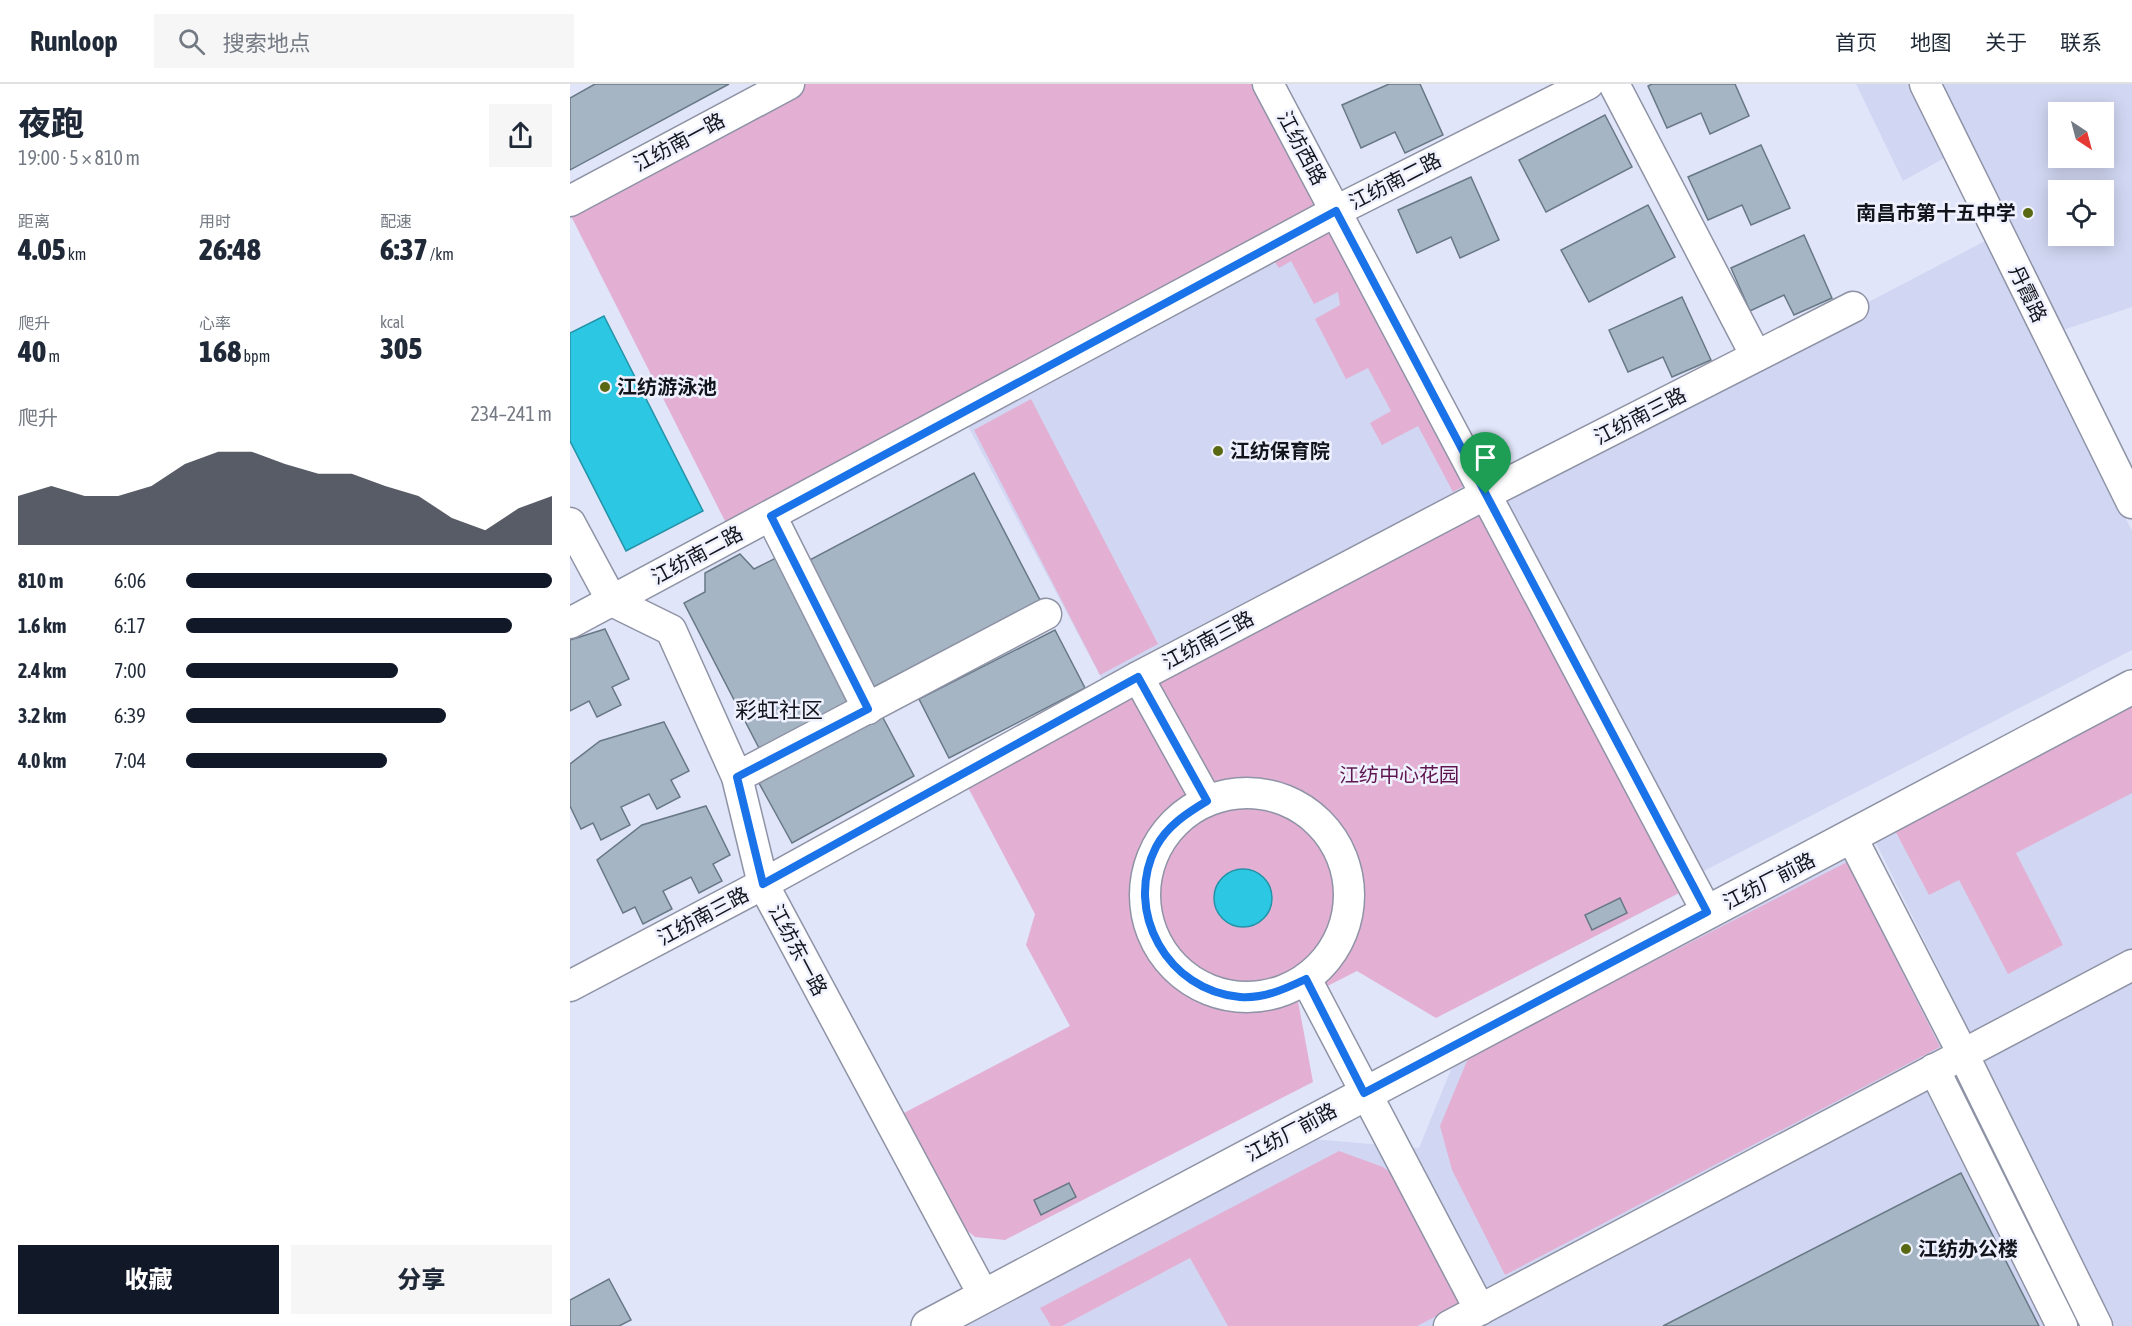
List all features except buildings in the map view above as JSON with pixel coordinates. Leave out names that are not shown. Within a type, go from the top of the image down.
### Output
[{"type":"main road","name":"江纺厂前路","points":[[928,1326],[1364,1093],[1852,838],[2132,687]]},
{"type":"street","name":"江纺南一路","points":[[570,201],[788,84]]},
{"type":"street","name":"江纺西路","points":[[1268,84],[1707,912]]},
{"type":"street","name":"江纺南二路","points":[[570,623],[1336,211],[1588,84]]},
{"type":"street","points":[[1614,84],[1756,356]]},
{"type":"street","name":"丹霞路","points":[[1925,84],[2132,503]]},
{"type":"street","name":"江纺南三路","points":[[570,986],[763,884],[1138,677],[1486,494],[1853,307]]},
{"type":"street","points":[[771,516],[868,709]]},
{"type":"street","points":[[570,523],[612,601]]},
{"type":"street","name":"江纺东一路","points":[[612,601],[671,630],[737,777],[763,884],[984,1296]]},
{"type":"street","points":[[737,777],[1046,614]]},
{"type":"street","points":[[1138,677],[1207,801]]},
{"type":"street","points":[[1239,793],[1272,795],[1303,809],[1328,831],[1344,860],[1350,893],[1345,926],[1329,956],[1306,979],[1275,993],[1241,997],[1208,990],[1179,972],[1157,945],[1146,913],[1146,879],[1157,847],[1178,819],[1207,801],[1239,793]]},
{"type":"street","points":[[1852,838],[1963,1054],[2097,1326]]},
{"type":"street","points":[[1449,1326],[2132,965]]},
{"type":"street","points":[[1306,979],[1480,1310]]},
{"type":"street","points":[[1934,1070],[2062,1326]]},
{"type":"shaded area","name":"南昌市第十五中学","points":[[1856,84],[2132,84],[2132,307],[2060,331],[1964,147],[1903,181]]},
{"type":"shaded area","name":"江纺保育院","points":[[1333,218],[1474,486],[1105,685],[962,415]]},
{"type":"shaded area","points":[[1985,241],[2132,531],[2132,650],[1702,872],[1500,495]]},
{"type":"shaded area","points":[[2132,714],[2132,1326],[2115,1326],[1875,841]]},
{"type":"shaded area","points":[[1848,858],[2080,1326],[967,1326],[1312,1139],[1419,1148],[1454,1062]]},
{"type":"green space","points":[[805,84],[1268,84],[1336,211],[731,533],[570,214]]},
{"type":"green space","points":[[1328,224],[1469,483],[1453,492],[1418,426],[1382,445],[1370,423],[1391,411],[1368,368],[1346,379],[1315,319],[1340,305],[1338,292],[1314,304],[1291,261],[1279,268],[1270,255]]},
{"type":"green space","points":[[1031,399],[1158,644],[1100,675],[974,430]]},
{"type":"green space","name":"江纺中心花园","points":[[1482,505],[1689,888],[1436,1018],[1357,971],[1298,1001],[1313,1082],[1005,1240],[975,1237],[959,1224],[902,1114],[1070,1026],[1026,945],[1035,914],[963,778]]},
{"type":"green space","points":[[2132,697],[2132,793],[2016,853],[2063,945],[2008,974],[1959,880],[1929,895],[1891,823]]},
{"type":"green space","points":[[1847,862],[1940,1047],[1505,1275],[1452,1170],[1440,1126],[1469,1056]]},
{"type":"green space","points":[[1339,1151],[1383,1167],[1399,1179],[1462,1303],[1417,1326],[1228,1326],[1190,1258],[1062,1326],[1051,1326],[1040,1308]]},
{"type":"water","name":"江纺游泳池","points":[[604,316],[703,511],[626,551],[570,441],[570,333]]},
{"type":"water","points":[[1243,869],[1254,871],[1267,882],[1272,898],[1270,909],[1259,922],[1243,927],[1232,925],[1219,914],[1214,898],[1216,887],[1227,874]]},
{"type":"place","name":"南昌市第十五中学","points":[[2028,213]]},
{"type":"place","name":"江纺游泳池","points":[[605,387]]},
{"type":"place","name":"江纺保育院","points":[[1218,451]]},
{"type":"place","name":"江纺办公楼","points":[[1906,1249]]},
{"type":"district","name":"彩虹社区","points":[[779,710]]},
{"type":"route","points":[[1336,211],[1486,494],[1707,912],[1364,1093],[1306,979],[1275,993],[1241,997],[1208,990],[1179,972],[1157,945],[1146,913],[1146,879],[1157,847],[1178,819],[1207,801],[1138,677],[763,884],[737,777],[868,709],[771,516],[1336,211]]}]
